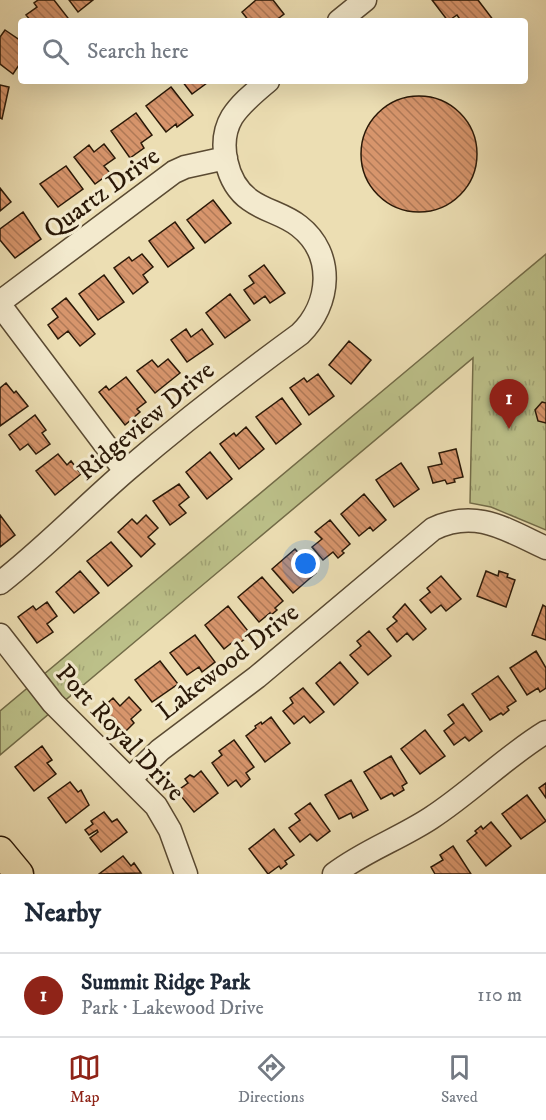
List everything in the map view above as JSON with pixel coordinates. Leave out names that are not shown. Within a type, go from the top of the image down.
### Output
[{"type":"main road","points":[[0,851],[19,874]]},
{"type":"street","points":[[343,18],[364,0]]},
{"type":"street","points":[[226,158],[226,132],[232,118],[253,93],[264,84]]},
{"type":"street","name":"Ridgeview Drive","points":[[0,583],[28,561],[125,471],[221,392],[311,324],[322,301],[326,285],[322,257],[315,244],[297,224],[258,206],[247,198],[230,176],[226,158]]},
{"type":"street","name":"Quartz Drive","points":[[0,303],[174,172],[185,167],[226,158]]},
{"type":"street","points":[[0,303],[125,471]]},
{"type":"street","name":"Lakewood Drive","points":[[131,778],[160,750],[257,677],[433,529],[454,520],[478,520],[498,526],[546,548]]},
{"type":"street","name":"Port Royal Drive","points":[[0,635],[53,703],[131,778],[156,806],[164,817],[186,874]]},
{"type":"street","points":[[334,874],[360,856],[431,818],[509,756],[546,732]]},
{"type":"green space","points":[[546,254],[546,530],[491,507],[470,503],[473,358],[0,755],[0,711]]},
{"type":"building","points":[[38,0],[54,0],[68,18],[28,18],[26,15],[37,7],[34,3]]},
{"type":"building","points":[[69,0],[93,0],[78,12]]},
{"type":"building","points":[[256,0],[273,0],[284,14],[279,18],[247,18],[242,12]]},
{"type":"building","points":[[432,0],[478,0],[492,18],[459,18],[457,15],[446,18]]},
{"type":"building","points":[[5,30],[18,39],[18,66],[13,74],[0,64],[0,37]]},
{"type":"building","points":[[184,84],[206,84],[192,94]]},
{"type":"building","points":[[0,85],[9,87],[2,119],[0,118]]},
{"type":"building","points":[[171,87],[193,115],[166,132],[146,106]]},
{"type":"building","points":[[419,96],[441,101],[460,113],[472,132],[477,154],[472,176],[460,195],[441,207],[419,212],[397,207],[378,195],[366,176],[361,154],[366,132],[378,113],[397,101]]},
{"type":"building","points":[[136,113],[152,135],[141,143],[144,148],[130,158],[111,131]]},
{"type":"building","points":[[104,144],[115,158],[104,166],[110,173],[95,184],[74,157],[89,145],[94,152]]},
{"type":"building","points":[[66,166],[83,189],[58,207],[40,184]]},
{"type":"building","points":[[0,188],[11,202],[0,211]]},
{"type":"building","points":[[213,200],[231,223],[205,243],[187,220]]},
{"type":"building","points":[[23,212],[41,239],[15,258],[0,240],[0,229]]},
{"type":"building","points":[[175,222],[194,248],[168,267],[149,241]]},
{"type":"building","points":[[142,254],[153,267],[143,275],[148,282],[133,294],[114,268],[129,257],[132,261]]},
{"type":"building","points":[[264,265],[285,293],[270,303],[265,296],[254,304],[244,290],[254,283],[249,276]]},
{"type":"building","points":[[104,275],[124,302],[98,320],[79,294]]},
{"type":"building","points":[[230,294],[250,320],[225,338],[206,313]]},
{"type":"building","points":[[66,298],[95,334],[80,346],[68,331],[58,339],[48,325],[58,317],[52,309]]},
{"type":"building","points":[[186,329],[191,337],[202,329],[213,344],[187,362],[171,340]]},
{"type":"building","points":[[349,341],[371,360],[351,384],[329,365]]},
{"type":"building","points":[[168,359],[180,373],[155,393],[137,371],[152,360],[158,367]]},
{"type":"building","points":[[318,374],[334,396],[309,415],[290,388],[304,378],[307,382]]},
{"type":"building","points":[[126,377],[146,402],[137,409],[140,412],[125,425],[99,392],[106,386],[109,390]]},
{"type":"building","points":[[6,383],[28,406],[0,426],[0,388]]},
{"type":"building","points":[[282,398],[301,424],[276,444],[256,417]]},
{"type":"building","points":[[542,402],[546,403],[546,423],[538,421],[535,410]]},
{"type":"building","points":[[35,415],[46,430],[42,433],[50,444],[36,454],[28,444],[20,450],[9,435]]},
{"type":"building","points":[[246,427],[264,449],[239,469],[220,444],[234,433],[236,436]]},
{"type":"building","points":[[456,449],[463,477],[447,484],[445,480],[433,483],[428,467],[442,464],[439,453]]},
{"type":"building","points":[[210,452],[232,479],[207,499],[186,472]]},
{"type":"building","points":[[58,454],[67,465],[71,461],[81,474],[55,495],[36,471]]},
{"type":"building","points":[[401,463],[419,489],[394,507],[376,480]]},
{"type":"building","points":[[179,484],[189,497],[179,505],[186,513],[170,525],[153,501]]},
{"type":"building","points":[[364,494],[386,520],[373,531],[370,527],[359,536],[341,514]]},
{"type":"building","points":[[0,515],[15,535],[0,547]]},
{"type":"building","points":[[146,515],[158,528],[148,537],[155,544],[141,557],[118,532],[132,519],[137,524]]},
{"type":"building","points":[[330,520],[350,544],[338,558],[333,552],[323,560],[312,547],[322,539],[315,532]]},
{"type":"building","points":[[111,542],[132,566],[108,586],[87,561]]},
{"type":"building","points":[[295,549],[316,573],[293,593],[272,569]]},
{"type":"building","points":[[80,571],[99,593],[74,613],[56,592]]},
{"type":"building","points":[[486,571],[498,576],[499,571],[515,580],[506,607],[477,596]]},
{"type":"building","points":[[441,576],[461,599],[446,611],[441,605],[431,613],[420,600],[430,592],[427,588]]},
{"type":"building","points":[[262,577],[283,601],[275,608],[277,610],[259,622],[238,597]]},
{"type":"building","points":[[47,602],[57,616],[47,624],[53,632],[37,643],[18,617],[33,606],[36,610]]},
{"type":"building","points":[[405,604],[426,629],[413,640],[407,633],[397,642],[387,629],[397,621],[393,617]]},
{"type":"building","points":[[543,605],[546,607],[546,640],[532,635]]},
{"type":"building","points":[[228,606],[248,631],[244,634],[246,638],[237,645],[234,641],[224,649],[205,625]]},
{"type":"building","points":[[369,631],[391,656],[368,675],[350,655],[361,646],[357,641]]},
{"type":"building","points":[[195,635],[215,662],[202,672],[199,667],[187,675],[170,653]]},
{"type":"building","points":[[536,651],[546,668],[546,688],[540,692],[538,688],[527,695],[510,668]]},
{"type":"building","points":[[160,661],[178,684],[152,702],[135,680]]},
{"type":"building","points":[[340,662],[358,683],[334,705],[316,683]]},
{"type":"building","points":[[498,676],[516,701],[507,707],[509,710],[503,715],[501,713],[490,720],[472,694]]},
{"type":"building","points":[[303,688],[324,712],[310,723],[304,716],[294,724],[283,711],[293,703],[290,698]]},
{"type":"building","points":[[129,697],[141,710],[131,719],[134,723],[123,734],[99,711],[113,698],[120,706]]},
{"type":"building","points":[[463,704],[482,731],[469,741],[465,737],[454,745],[444,731],[454,723],[448,715]]},
{"type":"building","points":[[271,717],[290,743],[265,762],[246,736],[256,728],[255,726]]},
{"type":"building","points":[[425,730],[445,756],[420,774],[401,749]]},
{"type":"building","points":[[234,740],[254,767],[246,773],[250,779],[241,787],[236,780],[228,786],[212,763],[222,755],[219,751]]},
{"type":"building","points":[[42,746],[52,760],[47,763],[56,774],[34,791],[15,767]]},
{"type":"building","points":[[391,756],[407,783],[402,786],[404,790],[394,796],[392,793],[381,799],[364,772]]},
{"type":"building","points":[[201,771],[218,793],[194,812],[177,791],[188,783],[185,779],[190,775],[194,777]]},
{"type":"building","points":[[351,780],[368,810],[353,818],[351,813],[339,819],[325,795]]},
{"type":"building","points":[[70,782],[78,792],[81,790],[89,805],[66,823],[48,798]]},
{"type":"building","points":[[546,783],[546,798],[539,788]]},
{"type":"building","points":[[527,795],[546,821],[521,839],[502,814]]},
{"type":"building","points":[[310,803],[330,831],[317,841],[310,834],[300,842],[289,828],[300,820],[295,814]]},
{"type":"building","points":[[104,812],[112,822],[117,819],[127,832],[101,852],[90,838],[98,832],[97,830],[89,835],[85,830],[93,824],[91,821]]},
{"type":"building","points":[[491,822],[511,846],[486,866],[467,841],[477,833],[475,831],[481,826],[483,829]]},
{"type":"building","points":[[274,829],[294,855],[285,861],[287,864],[281,869],[279,866],[268,874],[249,849]]},
{"type":"building","points":[[453,846],[471,874],[435,874],[431,867],[443,860],[440,855]]},
{"type":"building","points":[[123,856],[131,866],[134,863],[141,873],[99,874]]},
{"type":"place","name":"Summit Ridge Park","points":[[509,429]]}]
